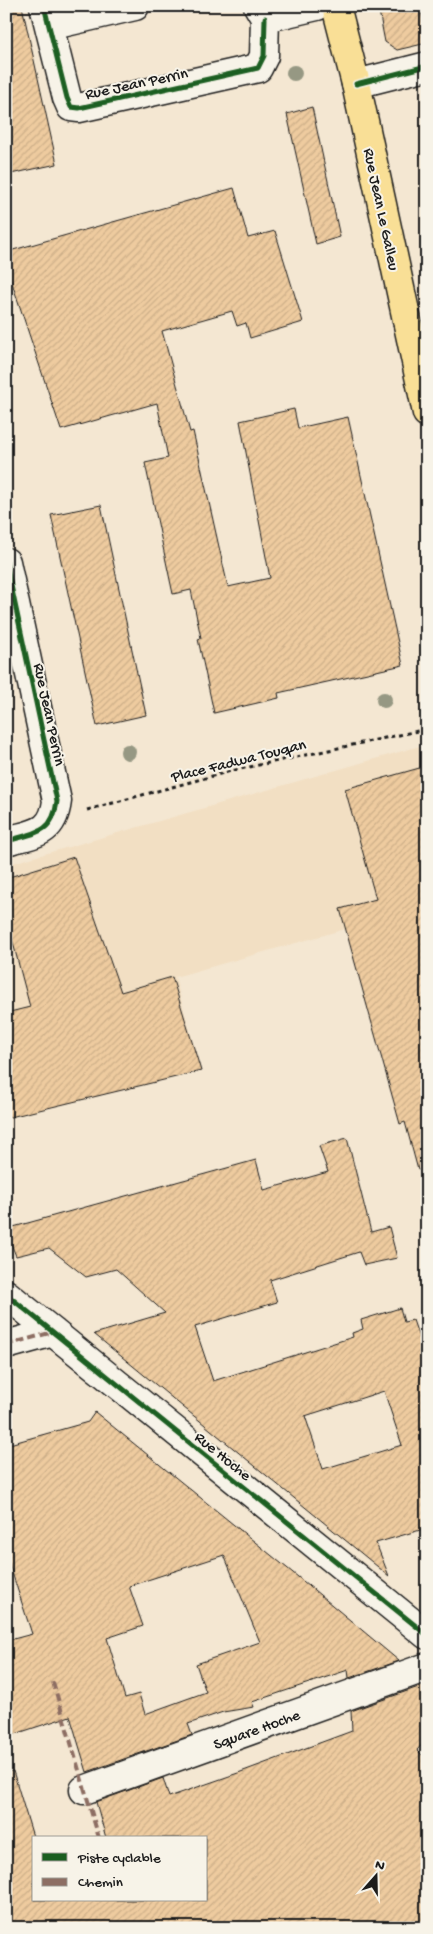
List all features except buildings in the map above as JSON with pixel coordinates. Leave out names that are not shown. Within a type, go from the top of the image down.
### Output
[{"type":"main road","name":"Rue Jean Le Galleu","points":[[336,6],[356,84],[427,413]]},
{"type":"street","name":"Rue Jean Perrin","points":[[135,6],[47,16],[67,98],[71,106],[79,108],[258,68],[264,56],[261,12],[317,6]]},
{"type":"street","points":[[356,84],[427,66]]},
{"type":"street","name":"Rue Jean Perrin","points":[[6,562],[15,649],[57,801],[55,816]]},
{"type":"street","points":[[6,841],[32,834],[50,825],[55,816]]},
{"type":"street","name":"Rue Hoche","points":[[6,1294],[427,1635]]},
{"type":"street","points":[[6,1345],[53,1332]]},
{"type":"street","name":"Square Hoche","points":[[84,1790],[427,1667]]},
{"type":"shaded area","points":[[427,744],[427,906],[175,977],[201,1071],[6,1118],[6,865]]},
{"type":"marked path","points":[[6,1345],[53,1332]]},
{"type":"marked path","points":[[53,1682],[98,1836]]},
{"type":"cycle path","points":[[44,6],[67,98],[71,107],[79,108],[258,68],[264,56],[265,18]]},
{"type":"cycle path","points":[[356,84],[427,66]]},
{"type":"cycle path","points":[[6,562],[57,801],[55,812],[47,826],[34,834],[6,841]]},
{"type":"cycle path","points":[[6,1294],[427,1635]]}]
